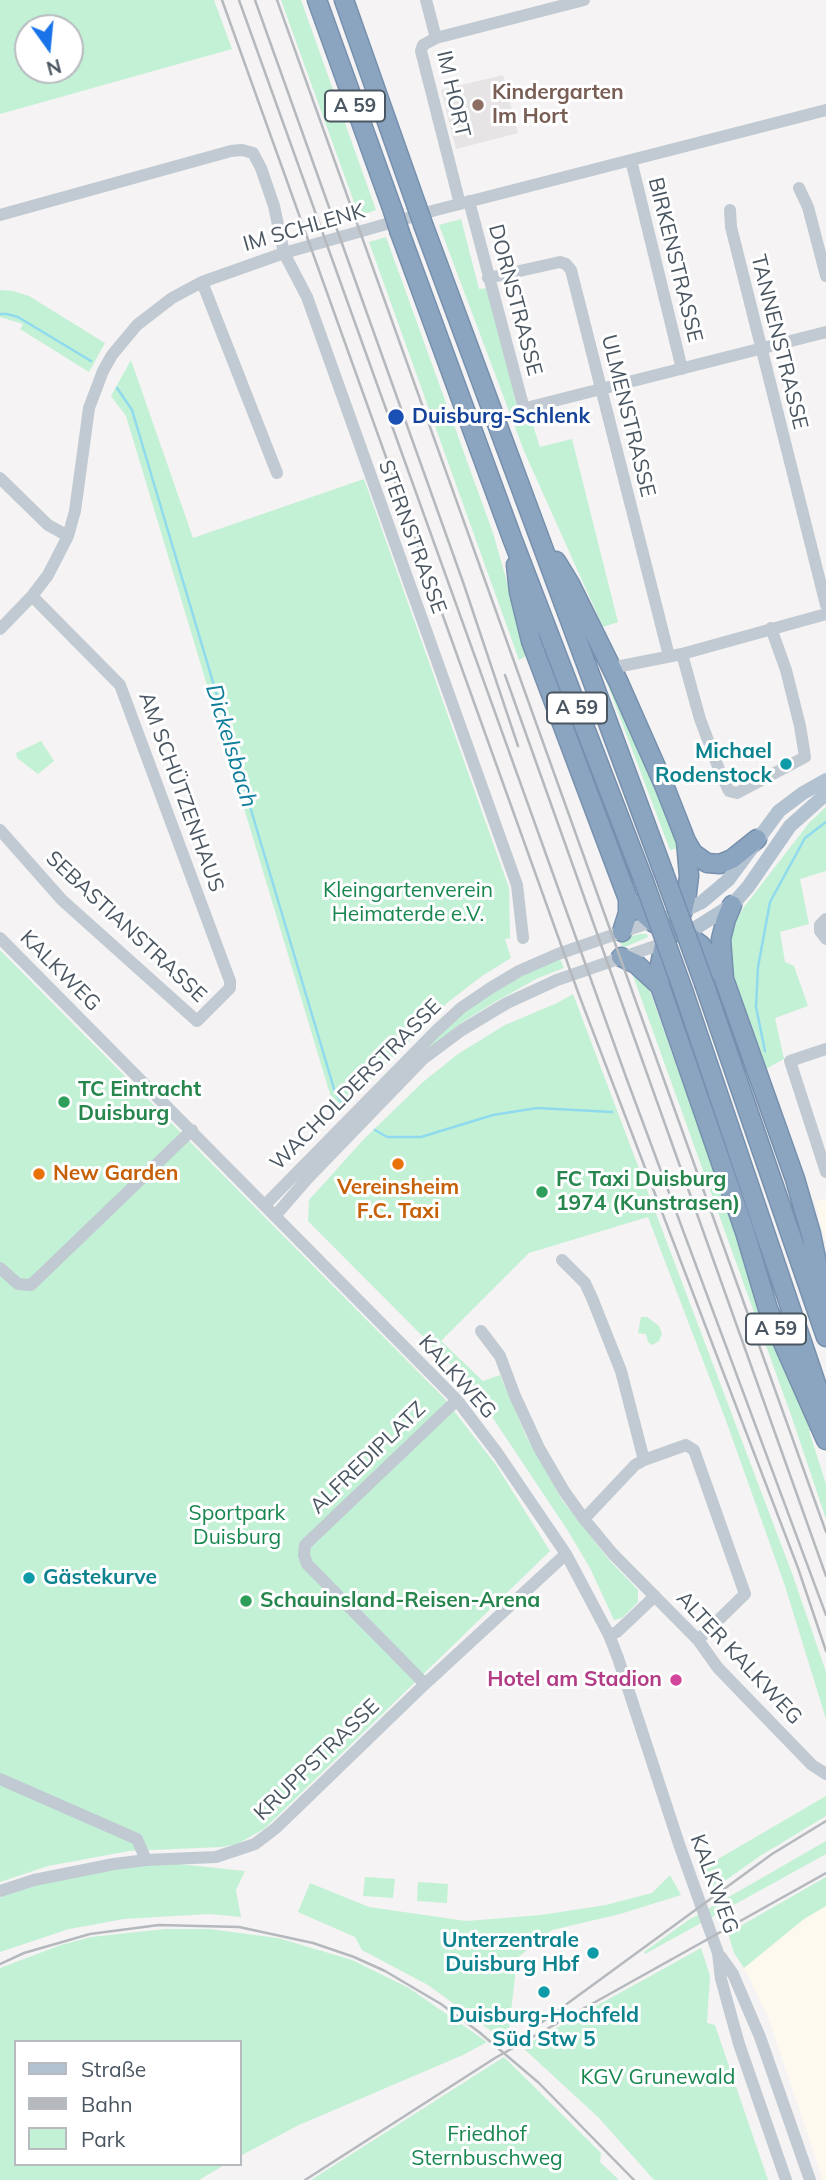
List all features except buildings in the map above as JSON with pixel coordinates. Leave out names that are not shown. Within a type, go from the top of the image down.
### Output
[{"type":"highway","name":"A 59","points":[[317,0],[512,538],[684,993],[822,1418]]},
{"type":"highway","name":"A 59","points":[[344,0],[424,227],[811,1269],[826,1337]]},
{"type":"highway","name":"A 59","points":[[536,529],[620,673]]},
{"type":"highway","points":[[512,538],[519,592],[531,641],[628,899],[628,913],[622,932]]},
{"type":"highway","points":[[620,673],[686,841],[694,853],[702,861],[720,864],[732,859],[757,839]]},
{"type":"highway","points":[[660,986],[659,970],[683,911],[689,876],[686,841]]},
{"type":"highway","points":[[628,899],[654,923],[675,936],[701,945],[724,979],[795,1179],[811,1269],[826,1307]]},
{"type":"highway","points":[[724,979],[721,939],[732,905]]},
{"type":"highway","points":[[621,957],[636,964],[660,986]]},
{"type":"highway","name":"A 59","points":[[660,986],[745,1232],[768,1309],[822,1418]]},
{"type":"highway","points":[[822,1418],[826,1440]]},
{"type":"main road","name":"WACHOLDERSTRASSE","points":[[683,911],[702,902],[723,885],[757,839],[789,803],[826,780]]},
{"type":"main road","name":"WACHOLDERSTRASSE","points":[[675,936],[732,905],[748,887],[789,826],[826,794]]},
{"type":"street","name":"IM HORT","points":[[426,0],[436,38],[423,45],[421,51],[465,203]]},
{"type":"street","points":[[436,38],[539,6],[584,0]]},
{"type":"street","name":"IM SCHLENK","points":[[0,629],[48,575],[68,536],[75,511],[89,408],[103,371],[124,340],[153,310],[201,282],[284,253],[465,203],[826,110]]},
{"type":"street","name":"STERNSTRASSE","points":[[0,215],[231,151],[253,153],[274,206],[284,253],[307,297],[517,885],[523,938]]},
{"type":"street","name":"BIRKENSTRASSE","points":[[631,160],[682,369]]},
{"type":"street","points":[[799,188],[808,207],[826,276]]},
{"type":"street","name":"DORNSTRASSE","points":[[465,203],[523,405],[526,408],[601,389]]},
{"type":"street","name":"TANNENSTRASSE","points":[[730,210],[731,227],[826,605]]},
{"type":"street","name":"ULMENSTRASSE","points":[[488,278],[559,262],[566,264],[571,270],[675,655],[720,772],[729,790],[735,794],[806,757],[792,692],[771,628]]},
{"type":"street","points":[[201,282],[277,473]]},
{"type":"street","points":[[601,389],[826,332]]},
{"type":"street","points":[[0,478],[48,525],[68,536]]},
{"type":"street","name":"AM SCHÜTZENHAUS","points":[[32,596],[120,685],[230,981],[230,988],[197,1021]]},
{"type":"street","points":[[620,673],[675,655],[826,614]]},
{"type":"street","name":"SEBASTIANSTRASSE","points":[[0,831],[62,900],[197,1021]]},
{"type":"street","name":"WACHOLDERSTRASSE","points":[[265,1205],[461,1008],[519,971],[558,954],[683,911]]},
{"type":"street","points":[[824,920],[821,931],[826,939]]},
{"type":"street","name":"WACHOLDERSTRASSE","points":[[275,1216],[423,1059],[443,1044],[507,1003],[557,980],[675,936]]},
{"type":"street","name":"KALKWEG","points":[[0,938],[457,1400],[498,1454],[566,1554],[609,1635],[718,1953],[721,1979],[739,2044],[786,2180]]},
{"type":"street","points":[[826,1049],[790,1061],[826,1172]]},
{"type":"street","points":[[0,1268],[18,1284],[31,1285],[192,1130]]},
{"type":"street","points":[[562,1260],[584,1283],[592,1298],[621,1371],[644,1460]]},
{"type":"street","name":"KALKWEG","points":[[481,1331],[500,1356],[539,1448],[584,1519]]},
{"type":"street","name":"ALFREDIPLATZ","points":[[425,1684],[307,1564],[304,1555],[306,1545],[457,1400]]},
{"type":"street","points":[[584,1519],[635,1465],[686,1445],[694,1450],[744,1591],[743,1598],[698,1640]]},
{"type":"street","name":"ALTER KALKWEG","points":[[584,1519],[613,1554],[698,1640],[718,1668],[812,1765],[826,1774]]},
{"type":"street","name":"KRUPPSTRASSE","points":[[0,1891],[34,1880],[146,1860],[216,1857],[254,1844],[276,1828],[425,1684],[566,1554]]},
{"type":"street","name":"ALTER KALKWEG","points":[[609,1635],[617,1632],[655,1596]]},
{"type":"street","points":[[0,1779],[137,1839],[146,1860]]},
{"type":"street","name":"KALKWEG","points":[[718,1953],[733,1974],[760,2037],[810,2180]]},
{"type":"shaded area","name":"Kindergarten Im Hort","points":[[503,75],[518,133],[456,149],[441,90]]},
{"type":"shaded area","points":[[826,1198],[826,1244],[815,1202]]},
{"type":"shaded area","points":[[826,1906],[826,2180],[823,2180],[768,2017],[744,1968],[804,1919]]},
{"type":"green space","points":[[0,0],[214,0],[232,49],[0,114]]},
{"type":"green space","points":[[281,0],[301,0],[376,210],[359,216]]},
{"type":"green space","points":[[461,219],[479,289],[488,288],[520,419],[530,416],[540,447],[572,439],[618,622],[603,627],[524,451],[439,225]]},
{"type":"green space","points":[[386,237],[493,533],[528,655],[519,660],[369,242]]},
{"type":"green space","points":[[0,290],[29,296],[105,343],[89,372],[20,329],[23,324],[0,317]]},
{"type":"green space","name":"Kleingartenverein Heimaterde e.V.","points":[[131,360],[193,538],[364,479],[509,888],[510,938],[505,939],[511,958],[447,1003],[336,1114],[126,416],[111,396]]},
{"type":"green space","points":[[587,630],[682,847],[670,850]]},
{"type":"green space","points":[[41,741],[54,761],[38,774],[17,758],[16,753]]},
{"type":"green space","points":[[826,807],[826,871],[800,879],[809,924],[780,932],[785,962],[794,966],[808,1006],[775,1018],[784,1059],[764,1070],[727,965],[728,935],[744,907],[809,823]]},
{"type":"green space","points":[[647,934],[648,937],[623,948],[619,939]]},
{"type":"green space","name":"Sportpark Duisburg","points":[[0,950],[444,1398],[496,1465],[550,1551],[264,1829],[237,1844],[129,1851],[48,1866],[0,1882]]},
{"type":"green space","points":[[560,959],[564,968],[538,978],[495,1002],[423,1051],[461,1015],[491,993]]},
{"type":"green space","points":[[632,973],[647,983],[764,1311],[815,1428],[809,1431],[826,1484],[826,1519],[792,1418]]},
{"type":"green space","points":[[573,994],[793,1576],[826,1672],[826,1719],[785,1586],[725,1418],[648,1217],[529,1253],[441,1341],[483,1381],[500,1375],[526,1436],[562,1500],[610,1561],[638,1590],[638,1602],[622,1618],[614,1620],[590,1568],[568,1531],[471,1385],[308,1221],[309,1200],[363,1140],[423,1082],[458,1054],[505,1025]]},
{"type":"green space","points":[[641,1317],[647,1317],[659,1326],[662,1334],[659,1341],[652,1345],[646,1334],[638,1333]]},
{"type":"green space","points":[[826,1796],[826,1816],[760,1856],[712,1890],[704,1869],[706,1866]]},
{"type":"green space","points":[[826,1841],[826,1854],[645,1954],[644,1952],[687,1921]]},
{"type":"green space","points":[[178,1864],[245,1871],[236,1890],[241,1917],[210,1914],[124,1919],[69,1929],[0,1952],[0,1898],[6,1894],[35,1885],[130,1866]]},
{"type":"green space","points":[[670,1875],[681,1895],[620,1914],[552,1930],[517,1958],[509,2030],[498,2036],[428,1985],[362,1950],[355,1937],[298,1912],[310,1883],[369,1907],[466,1921],[541,1915],[606,1905],[652,1893]]},
{"type":"green space","points":[[365,1877],[395,1879],[393,1898],[363,1896]]},
{"type":"green space","points":[[826,1877],[826,1906],[804,1919],[744,1968],[734,1953],[728,1933]]},
{"type":"green space","points":[[418,1882],[448,1884],[447,1903],[417,1901]]},
{"type":"green space","points":[[165,1929],[209,1929],[278,1938],[352,1960],[409,1988],[487,2042],[463,2055],[299,2125],[242,2155],[242,2040],[14,2040],[14,2166],[223,2166],[199,2180],[0,2180],[0,1968],[61,1945],[91,1937]]},
{"type":"green space","name":"KGV Grunewald","points":[[701,1948],[710,1976],[707,2023],[715,2025],[768,2180],[654,2180],[598,2117],[522,2047]]},
{"type":"green space","name":"Friedhof Sternbuschweg","points":[[504,2057],[601,2153],[600,2162],[619,2180],[311,2180]]},
{"type":"waterway","name":"Dickelsbach","points":[[0,314],[18,317],[91,361]]},
{"type":"waterway","name":"Dickelsbach","points":[[117,388],[132,410],[335,1092],[343,1104]]},
{"type":"waterway","name":"Dickelsbach","points":[[765,1051],[756,1007],[758,967],[770,902],[805,838],[826,822]]},
{"type":"waterway","name":"Dickelsbach","points":[[375,1130],[387,1137],[421,1137],[493,1115],[537,1108],[612,1112]]},
{"type":"railway","points":[[222,0],[579,995],[798,1568],[826,1651]]},
{"type":"railway","points":[[239,0],[626,1077],[826,1615]]},
{"type":"railway","points":[[255,0],[463,582],[518,746]]},
{"type":"railway","points":[[277,0],[826,1532]]},
{"type":"railway","points":[[505,675],[826,1576]]},
{"type":"railway","points":[[538,2025],[772,1854],[826,1821]]},
{"type":"railway","points":[[305,2180],[495,2058],[826,1873]]},
{"type":"railway","points":[[0,1964],[24,1953],[90,1934],[159,1925],[239,1927],[313,1943],[385,1971],[441,2004],[479,2032],[539,2083],[634,2180]]},
{"type":"place","name":"Kindergarten Im Hort","points":[[478,105]]},
{"type":"place","name":"Duisburg-Schlenk","points":[[396,417]]},
{"type":"place","name":"Michael Rodenstock","points":[[786,764]]},
{"type":"place","name":"TC Eintracht Duisburg","points":[[64,1102]]},
{"type":"place","name":"Vereinsheim F.C. Taxi","points":[[398,1164]]},
{"type":"place","name":"New Garden","points":[[39,1174]]},
{"type":"place","name":"FC Taxi Duisburg 1974 (Kunstrasen)","points":[[542,1192]]},
{"type":"place","name":"Gästekurve","points":[[29,1578]]},
{"type":"place","name":"Schauinsland-Reisen-Arena","points":[[246,1601]]},
{"type":"place","name":"Hotel am Stadion","points":[[676,1680]]},
{"type":"place","name":"Unterzentrale Duisburg Hbf","points":[[593,1953]]},
{"type":"place","name":"Duisburg-Hochfeld Süd Stw 5","points":[[544,1992]]}]
